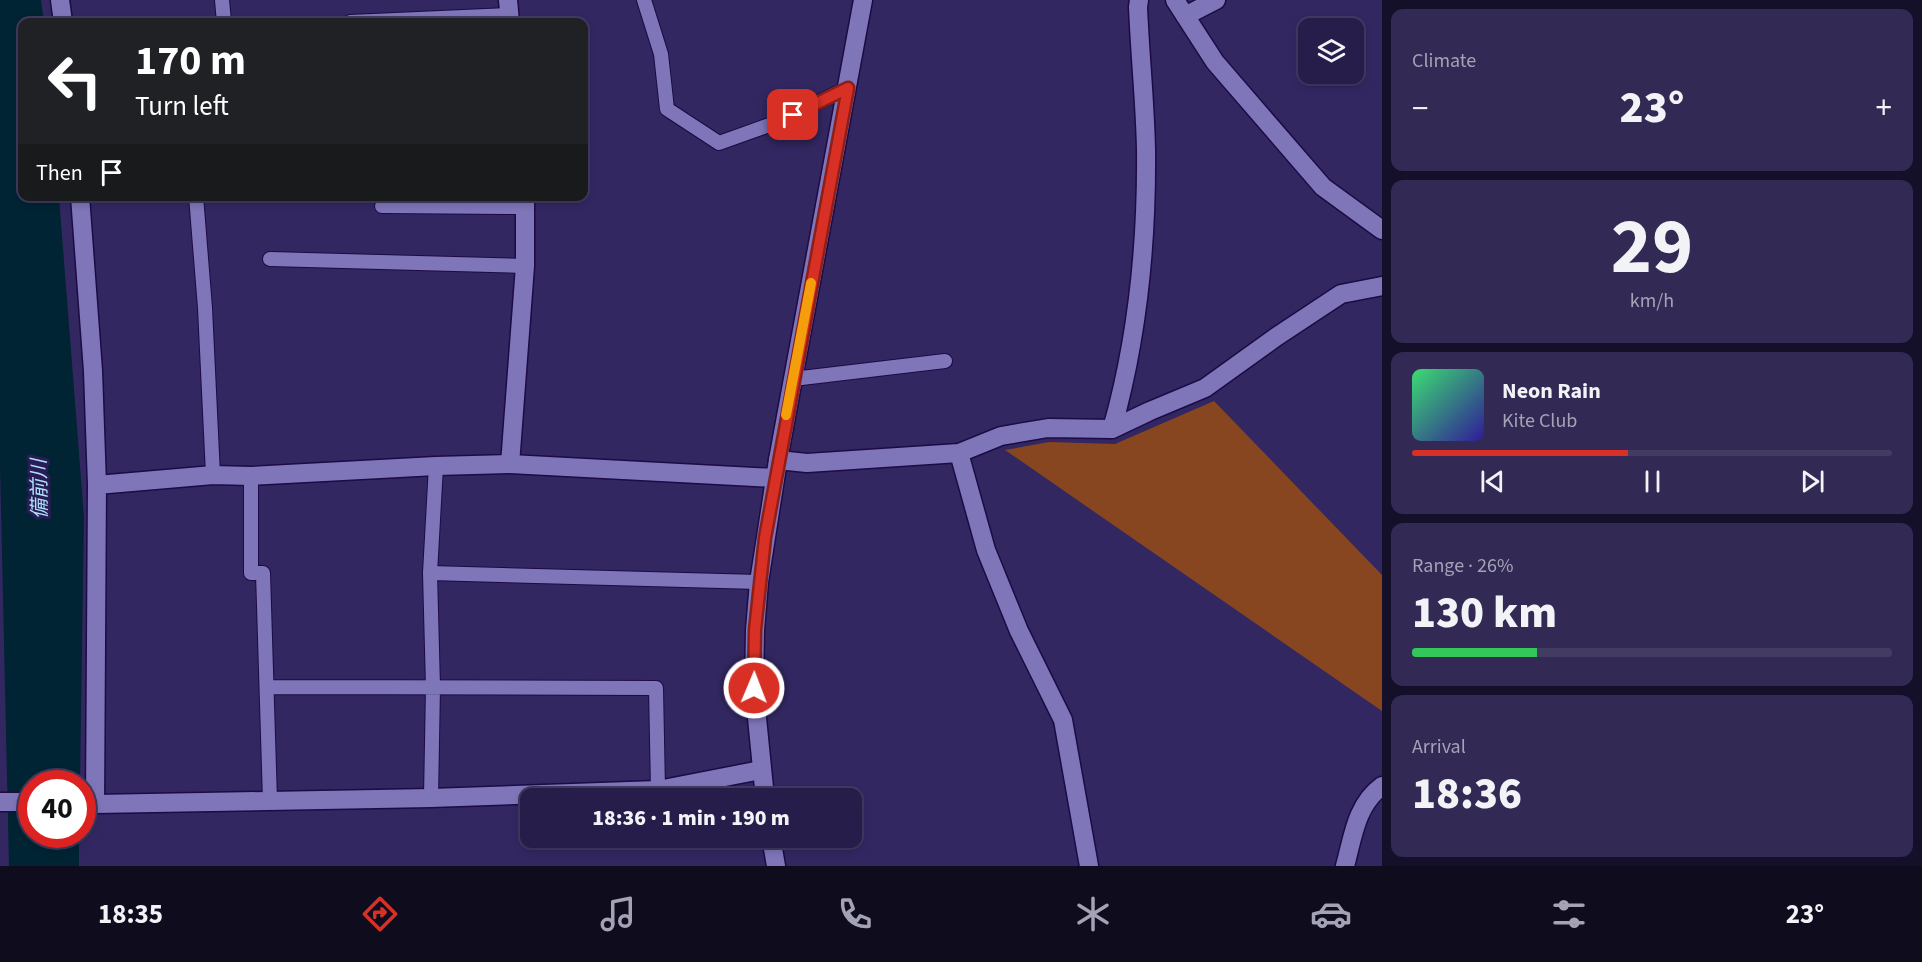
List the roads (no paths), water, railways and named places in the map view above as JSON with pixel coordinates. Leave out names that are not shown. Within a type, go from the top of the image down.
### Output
[{"type":"street","points":[[60,0],[62,18]]},
{"type":"street","points":[[764,788],[754,688],[759,582],[778,460],[863,0]]},
{"type":"street","points":[[1112,429],[1126,380],[1137,317],[1142,258],[1146,149],[1138,19],[1139,0]]},
{"type":"street","points":[[1175,0],[1215,62],[1323,187],[1382,231]]},
{"type":"street","points":[[1185,16],[1216,0]]},
{"type":"street","points":[[80,201],[93,370],[97,485],[88,770]]},
{"type":"street","points":[[510,464],[525,266],[525,202]]},
{"type":"street","points":[[778,460],[807,463],[959,453],[1001,436],[1047,428],[1112,429],[1205,388],[1341,294],[1382,286]]},
{"type":"street","points":[[959,453],[986,550],[1019,631],[1063,720],[1089,866]]},
{"type":"street","points":[[97,485],[213,475],[251,476],[510,464],[775,478]]},
{"type":"street","points":[[663,788],[761,770]]},
{"type":"street","points":[[1345,866],[1360,812],[1375,791],[1382,786]]},
{"type":"street","points":[[96,803],[520,794]]},
{"type":"street","points":[[0,802],[18,802]]},
{"type":"street","points":[[773,848],[776,866]]},
{"type":"lane","points":[[222,0],[224,18]]},
{"type":"lane","points":[[644,0],[661,54],[667,109],[719,143],[775,123],[848,88]]},
{"type":"lane","points":[[414,18],[509,12]]},
{"type":"lane","points":[[196,201],[205,308],[213,475]]},
{"type":"lane","points":[[382,206],[525,202]]},
{"type":"lane","points":[[270,259],[525,266]]},
{"type":"lane","points":[[793,379],[945,361]]},
{"type":"lane","points":[[431,798],[433,687],[430,573],[436,466]]},
{"type":"lane","points":[[251,476],[251,573],[263,573],[270,801]]},
{"type":"lane","points":[[430,573],[759,582]]},
{"type":"lane","points":[[267,687],[656,688],[658,788]]},
{"type":"water","name":"備前川","points":[[0,0],[41,0],[43,18],[18,18],[18,201],[59,201],[84,517],[80,770],[18,770],[18,848],[79,848],[79,866],[9,866],[0,464]]}]
